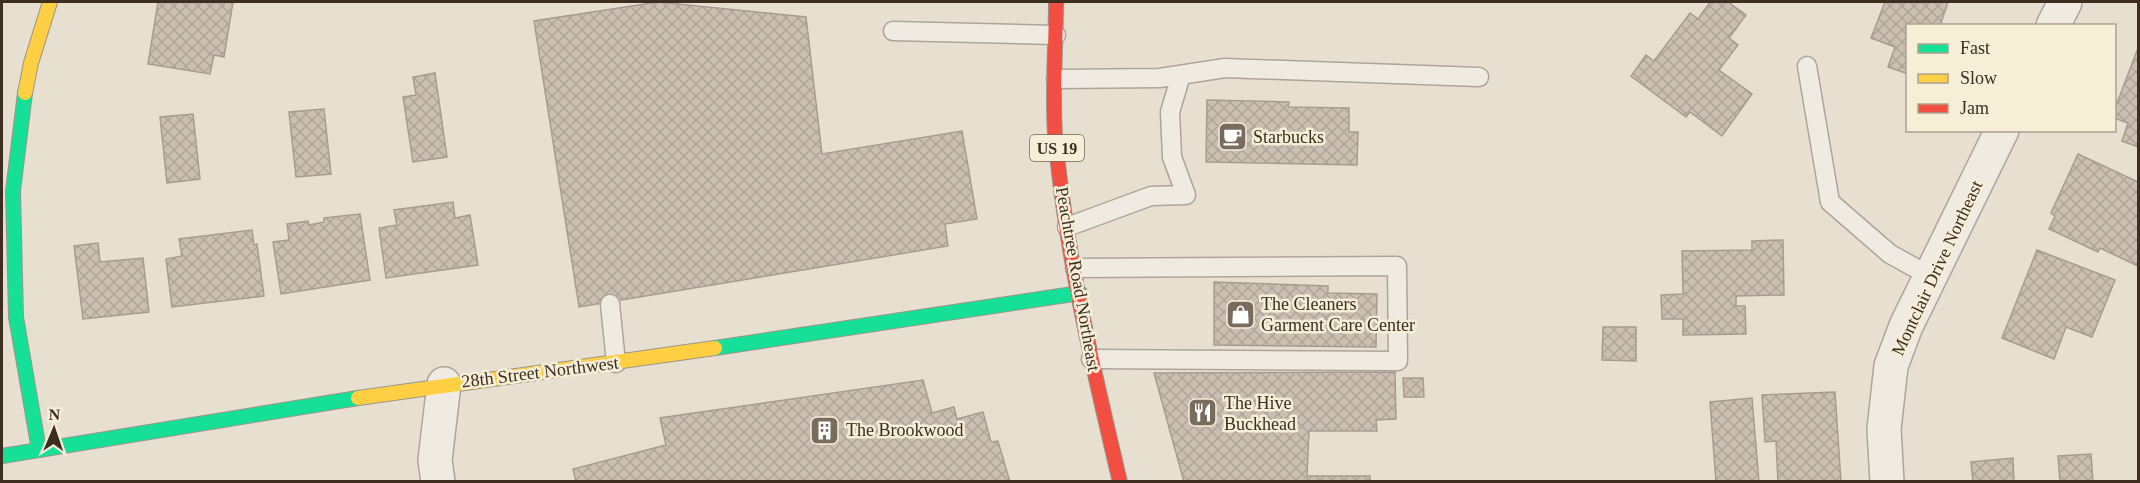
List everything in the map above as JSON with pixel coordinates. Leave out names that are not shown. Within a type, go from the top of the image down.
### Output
[{"type":"main road","points":[[39,450],[16,317],[13,191],[20,123],[29,73],[50,2]]},
{"type":"main road","name":"Peachtree Road Northeast","points":[[1056,2],[1055,132],[1067,227],[1091,359],[1120,482]]},
{"type":"main road","name":"28th Street Northwest","points":[[2,456],[444,384],[616,363],[1080,293]]},
{"type":"street","points":[[2054,24],[2065,2]]},
{"type":"street","name":"Montclair Drive Northeast","points":[[1887,482],[1884,429],[1891,366],[1906,326],[2001,132]]},
{"type":"street","points":[[438,482],[435,460],[444,384]]},
{"type":"lane","points":[[893,31],[1056,35]]},
{"type":"lane","points":[[1807,66],[1830,202],[1890,254],[1930,276]]},
{"type":"lane","points":[[1056,79],[1181,75],[1225,69],[1479,77]]},
{"type":"lane","points":[[1067,227],[1151,196],[1186,195],[1172,157],[1170,112],[1181,75]]},
{"type":"lane","points":[[1075,268],[1397,266],[1398,361],[1091,359]]},
{"type":"lane","points":[[610,304],[616,363]]},
{"type":"building","points":[[158,2],[233,2],[224,57],[214,55],[210,74],[148,64]]},
{"type":"building","points":[[658,2],[806,17],[822,154],[962,131],[977,219],[945,224],[948,246],[579,307],[534,21]]},
{"type":"building","points":[[1710,2],[1728,2],[1746,15],[1729,38],[1738,45],[1719,70],[1752,94],[1722,136],[1690,112],[1686,117],[1631,76],[1646,55],[1654,61],[1690,13],[1698,19]]},
{"type":"building","points":[[1885,2],[1948,2],[1941,24],[1906,24],[1906,73],[1888,67],[1895,47],[1871,38]]},
{"type":"building","points":[[2138,48],[2138,147],[2122,141],[2128,123],[2116,119],[2116,106]]},
{"type":"building","points":[[435,73],[447,157],[413,162],[403,97],[416,95],[413,77]]},
{"type":"building","points":[[1207,100],[1289,102],[1288,107],[1349,108],[1349,132],[1358,132],[1357,165],[1206,162]]},
{"type":"building","points":[[324,109],[331,174],[296,177],[289,112]]},
{"type":"building","points":[[193,114],[200,179],[167,183],[160,117]]},
{"type":"building","points":[[2078,154],[2138,182],[2138,266],[2100,248],[2098,252],[2049,229],[2055,216],[2051,213]]},
{"type":"building","points":[[453,202],[455,218],[470,215],[478,265],[386,278],[379,228],[397,225],[394,210]]},
{"type":"building","points":[[360,214],[370,280],[281,294],[273,242],[289,240],[287,224],[308,221],[309,225],[324,222],[324,218]]},
{"type":"building","points":[[252,230],[254,245],[257,244],[264,296],[172,307],[166,259],[182,256],[179,239]]},
{"type":"building","points":[[1783,240],[1784,295],[1736,296],[1736,306],[1745,306],[1746,334],[1683,335],[1683,319],[1662,319],[1661,295],[1683,294],[1682,251],[1752,250],[1752,241]]},
{"type":"building","points":[[98,243],[100,262],[143,258],[149,312],[83,319],[74,246]]},
{"type":"building","points":[[2037,250],[2115,280],[2092,337],[2066,327],[2054,359],[2002,338]]},
{"type":"building","points":[[1214,282],[1328,286],[1328,293],[1377,294],[1376,347],[1214,345]]},
{"type":"building","points":[[1603,327],[1636,327],[1636,361],[1602,360]]},
{"type":"building","points":[[1395,372],[1396,419],[1376,420],[1377,431],[1309,431],[1307,476],[1370,476],[1370,482],[1184,482],[1154,373]]},
{"type":"building","points":[[1403,378],[1423,378],[1424,397],[1404,397]]},
{"type":"building","name":"The Brookwood","points":[[923,380],[932,413],[954,407],[957,419],[983,412],[991,442],[998,441],[1010,482],[576,482],[573,469],[666,445],[660,418]]},
{"type":"building","points":[[1835,392],[1841,482],[1778,482],[1776,441],[1765,442],[1762,395]]},
{"type":"building","points":[[1752,398],[1759,482],[1716,482],[1710,402]]},
{"type":"building","points":[[2091,454],[2093,482],[2060,482],[2058,456]]},
{"type":"building","points":[[2013,458],[2014,482],[1973,482],[1971,462]]},
{"type":"traffic: fast","points":[[25,93],[13,191],[16,317],[39,450]]},
{"type":"traffic: fast","points":[[715,348],[1080,293]]},
{"type":"traffic: fast","points":[[2,456],[358,398]]},
{"type":"traffic: slow","points":[[25,93],[31,63],[50,2]]},
{"type":"traffic: slow","points":[[358,398],[715,348]]},
{"type":"traffic: jam","points":[[1056,2],[1054,118],[1060,178],[1081,309],[1120,482]]},
{"type":"place","name":"Starbucks","points":[[1232,137]]},
{"type":"place","name":"The Cleaners Garment Care Center","points":[[1240,314]]},
{"type":"place","name":"The Hive Buckhead","points":[[1203,413]]},
{"type":"place","name":"The Brookwood","points":[[825,430]]}]
